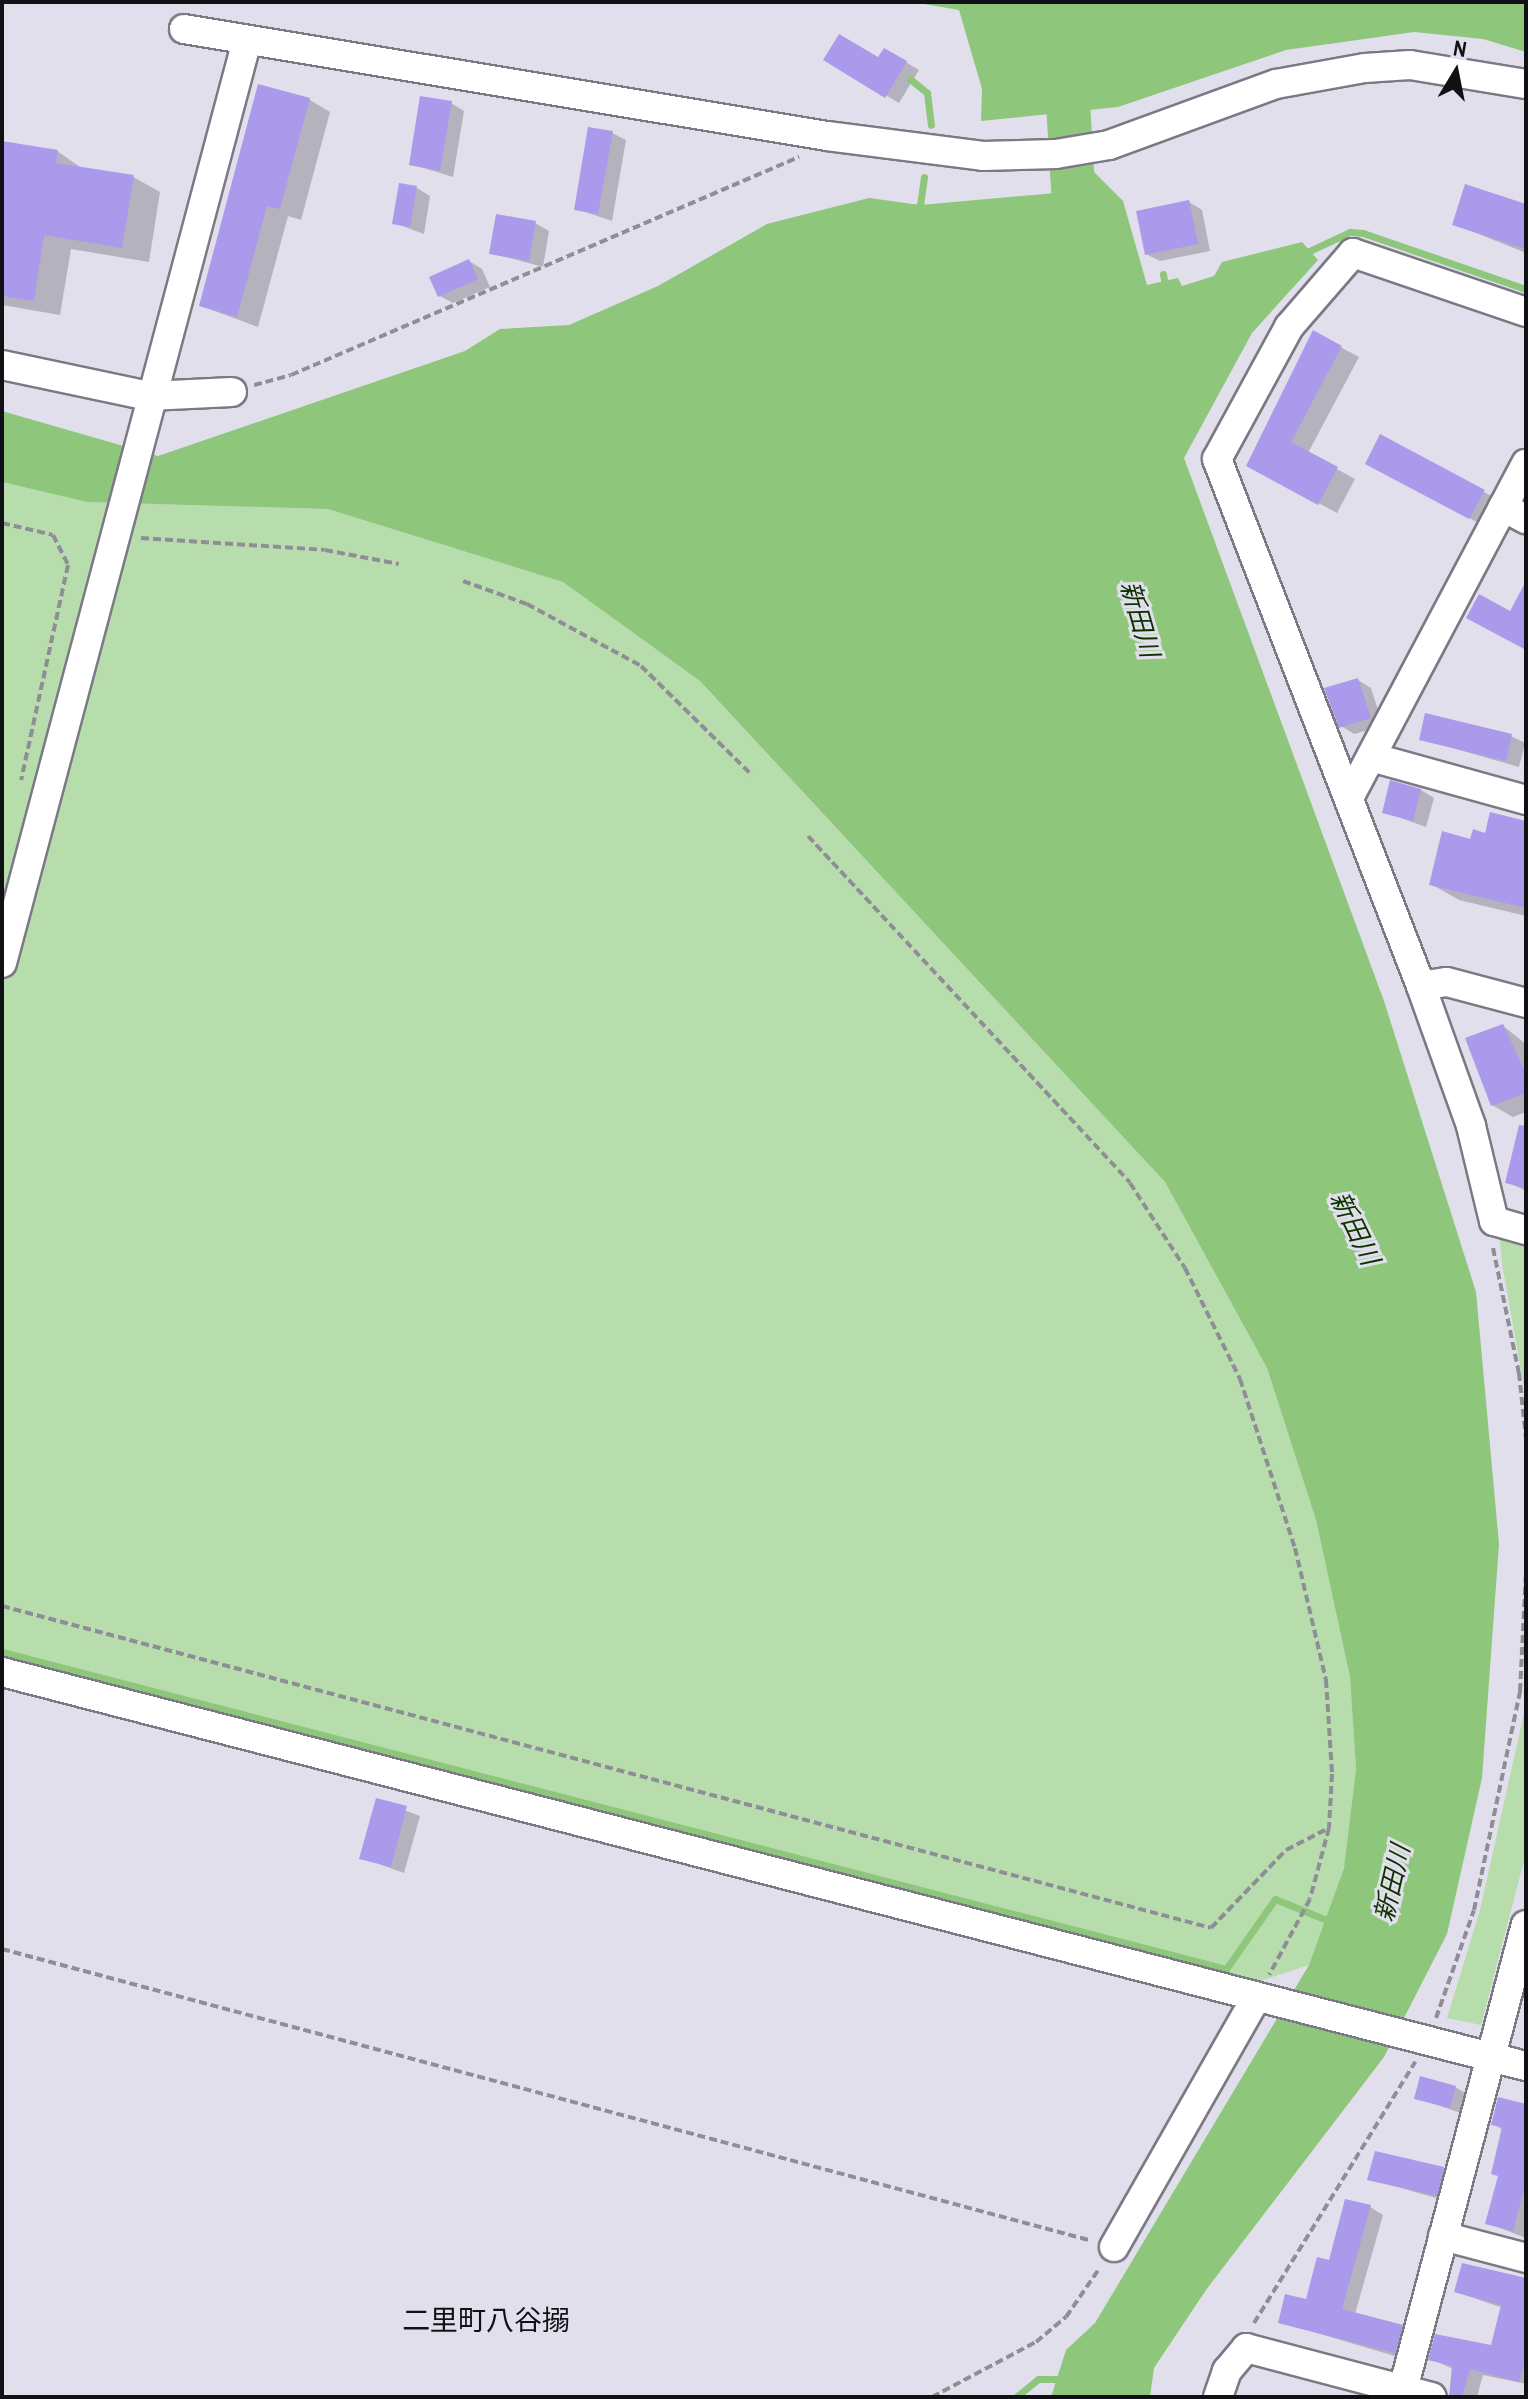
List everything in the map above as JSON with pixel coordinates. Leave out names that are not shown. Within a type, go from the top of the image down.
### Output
[{"type":"street","points":[[184,29],[827,136],[983,156],[1056,154],[1109,145],[1276,84],[1365,68],[1410,65],[1526,84]]},
{"type":"street","points":[[2,963],[146,408],[247,40]]},
{"type":"street","points":[[1526,312],[1353,253],[1289,327],[1217,459],[1421,986],[1471,1126],[1494,1221],[1526,1230]]},
{"type":"street","points":[[2,365],[146,408],[232,392]]},
{"type":"street","points":[[1350,796],[1515,513],[1526,464]]},
{"type":"street","points":[[1371,757],[1526,800]]},
{"type":"street","points":[[1421,986],[1447,982],[1526,1003]]},
{"type":"street","points":[[2,1672],[1427,2043],[1526,2066]]},
{"type":"street","points":[[1402,2393],[1526,1925]]},
{"type":"street","points":[[1114,2247],[1256,1998]]},
{"type":"street","points":[[1443,2236],[1526,2258]]},
{"type":"street","points":[[1218,2397],[1227,2371],[1246,2348],[1402,2393],[1432,2397]]},
{"type":"path","points":[[232,392],[291,375],[787,165],[827,136]]},
{"type":"path","points":[[2,523],[53,535],[68,565],[18,793],[44,808]]},
{"type":"path","points":[[115,536],[325,550],[399,564]]},
{"type":"path","points":[[463,581],[527,604],[641,666],[752,775]]},
{"type":"path","points":[[808,836],[1130,1183],[1185,1268],[1250,1402],[1295,1548],[1326,1680],[1332,1774],[1329,1828],[1310,1899],[1256,1998]]},
{"type":"path","points":[[1494,1221],[1491,1236],[1519,1373],[1526,1439]]},
{"type":"path","points":[[1246,2348],[1249,2331],[1427,2043],[1474,1910],[1517,1706],[1526,1571]]},
{"type":"path","points":[[2,1606],[1211,1928],[1286,1850],[1329,1828]]},
{"type":"path","points":[[2,1949],[1114,2247],[1066,2317],[1036,2342],[932,2397]]},
{"type":"shaded area","points":[[2,482],[87,502],[328,509],[563,582],[700,681],[1165,1182],[1267,1368],[1316,1520],[1350,1677],[1356,1769],[1344,1868],[1309,1965],[1245,1986],[2,1669]]},
{"type":"shaded area","points":[[1499,1232],[1526,1239],[1526,1398],[1502,1264]]},
{"type":"shaded area","points":[[1526,1704],[1526,1853],[1481,2025],[1447,2018],[1480,1910]]},
{"type":"water","points":[[912,2],[1526,2],[1526,52],[1483,39],[1414,32],[1286,50],[1118,107],[981,121],[982,89],[959,10]]},
{"type":"water","points":[[1093,171],[1123,201],[1147,285],[1178,278],[1182,286],[1214,276],[1222,262],[1302,242],[1318,260],[1252,333],[1184,458],[1384,1001],[1476,1292],[1499,1544],[1482,1778],[1447,1934],[1384,2057],[1206,2290],[1154,2368],[1150,2397],[1051,2397],[1066,2350],[1095,2323],[1309,1965],[1344,1868],[1356,1769],[1350,1677],[1316,1520],[1267,1368],[1165,1182],[700,681],[563,582],[328,509],[87,502],[2,482],[2,411],[158,456],[465,351],[500,329],[569,325],[658,286],[767,224],[869,198],[920,205],[1056,193],[1055,181]]},
{"type":"building","points":[[839,34],[878,57],[884,48],[907,61],[885,98],[823,60]]},
{"type":"building","points":[[258,84],[310,98],[280,209],[267,206],[237,317],[199,306]]},
{"type":"building","points":[[420,96],[452,101],[440,171],[409,165]]},
{"type":"building","points":[[588,127],[613,131],[598,214],[574,210]]},
{"type":"building","points":[[2,141],[58,150],[56,163],[134,175],[122,248],[44,235],[34,301],[2,296]]},
{"type":"building","points":[[399,183],[417,186],[410,227],[392,224]]},
{"type":"building","points":[[1465,184],[1526,204],[1526,249],[1452,225]]},
{"type":"building","points":[[1189,200],[1198,244],[1145,255],[1136,211]]},
{"type":"building","points":[[496,214],[536,221],[529,261],[489,254]]},
{"type":"building","points":[[469,259],[478,279],[438,297],[429,277]]},
{"type":"building","points":[[1313,330],[1342,346],[1291,442],[1338,467],[1318,505],[1246,466]]},
{"type":"building","points":[[1380,434],[1485,490],[1469,519],[1365,464]]},
{"type":"building","points":[[1526,581],[1526,650],[1466,618],[1479,594],[1510,611]]},
{"type":"building","points":[[1358,678],[1371,718],[1339,728],[1324,688]]},
{"type":"building","points":[[1425,713],[1512,734],[1506,761],[1419,740]]},
{"type":"building","points":[[1390,780],[1421,789],[1413,821],[1382,813]]},
{"type":"building","points":[[1490,812],[1526,821],[1526,908],[1429,885],[1442,831],[1470,839],[1473,829],[1485,833]]},
{"type":"building","points":[[1503,1024],[1526,1074],[1526,1093],[1491,1106],[1465,1038]]},
{"type":"building","points":[[1519,1125],[1526,1126],[1526,1188],[1505,1183]]},
{"type":"building","points":[[376,1798],[407,1806],[391,1867],[359,1859]]},
{"type":"building","points":[[1420,2076],[1456,2086],[1450,2108],[1414,2099]]},
{"type":"building","points":[[1498,2097],[1526,2104],[1526,2181],[1513,2231],[1485,2224],[1498,2176],[1491,2174],[1502,2127],[1491,2125]]},
{"type":"building","points":[[1375,2151],[1444,2167],[1437,2196],[1367,2180]]},
{"type":"building","points":[[1345,2199],[1371,2205],[1342,2309],[1403,2325],[1395,2353],[1278,2323],[1285,2294],[1306,2299],[1317,2257],[1329,2260]]},
{"type":"building","points":[[1462,2263],[1526,2278],[1526,2356],[1519,2382],[1470,2369],[1462,2397],[1449,2397],[1452,2366],[1428,2360],[1435,2334],[1491,2345],[1501,2305],[1454,2292]]},
{"type":"waterway","name":"新田川","points":[[1062,2],[1076,235]]},
{"type":"waterway","points":[[910,79],[927,93],[931,125]]},
{"type":"waterway","points":[[924,177],[920,205],[924,212]]},
{"type":"waterway","points":[[1303,254],[1350,232],[1363,233],[1526,289]]},
{"type":"waterway","points":[[1163,274],[1166,291]]},
{"type":"waterway","points":[[2,1652],[1226,1969],[1275,1899],[1334,1923]]},
{"type":"waterway","points":[[1016,2397],[1038,2379],[1063,2379]]},
{"type":"district","name":"二里町八谷搦","points":[[486,2320]]}]
